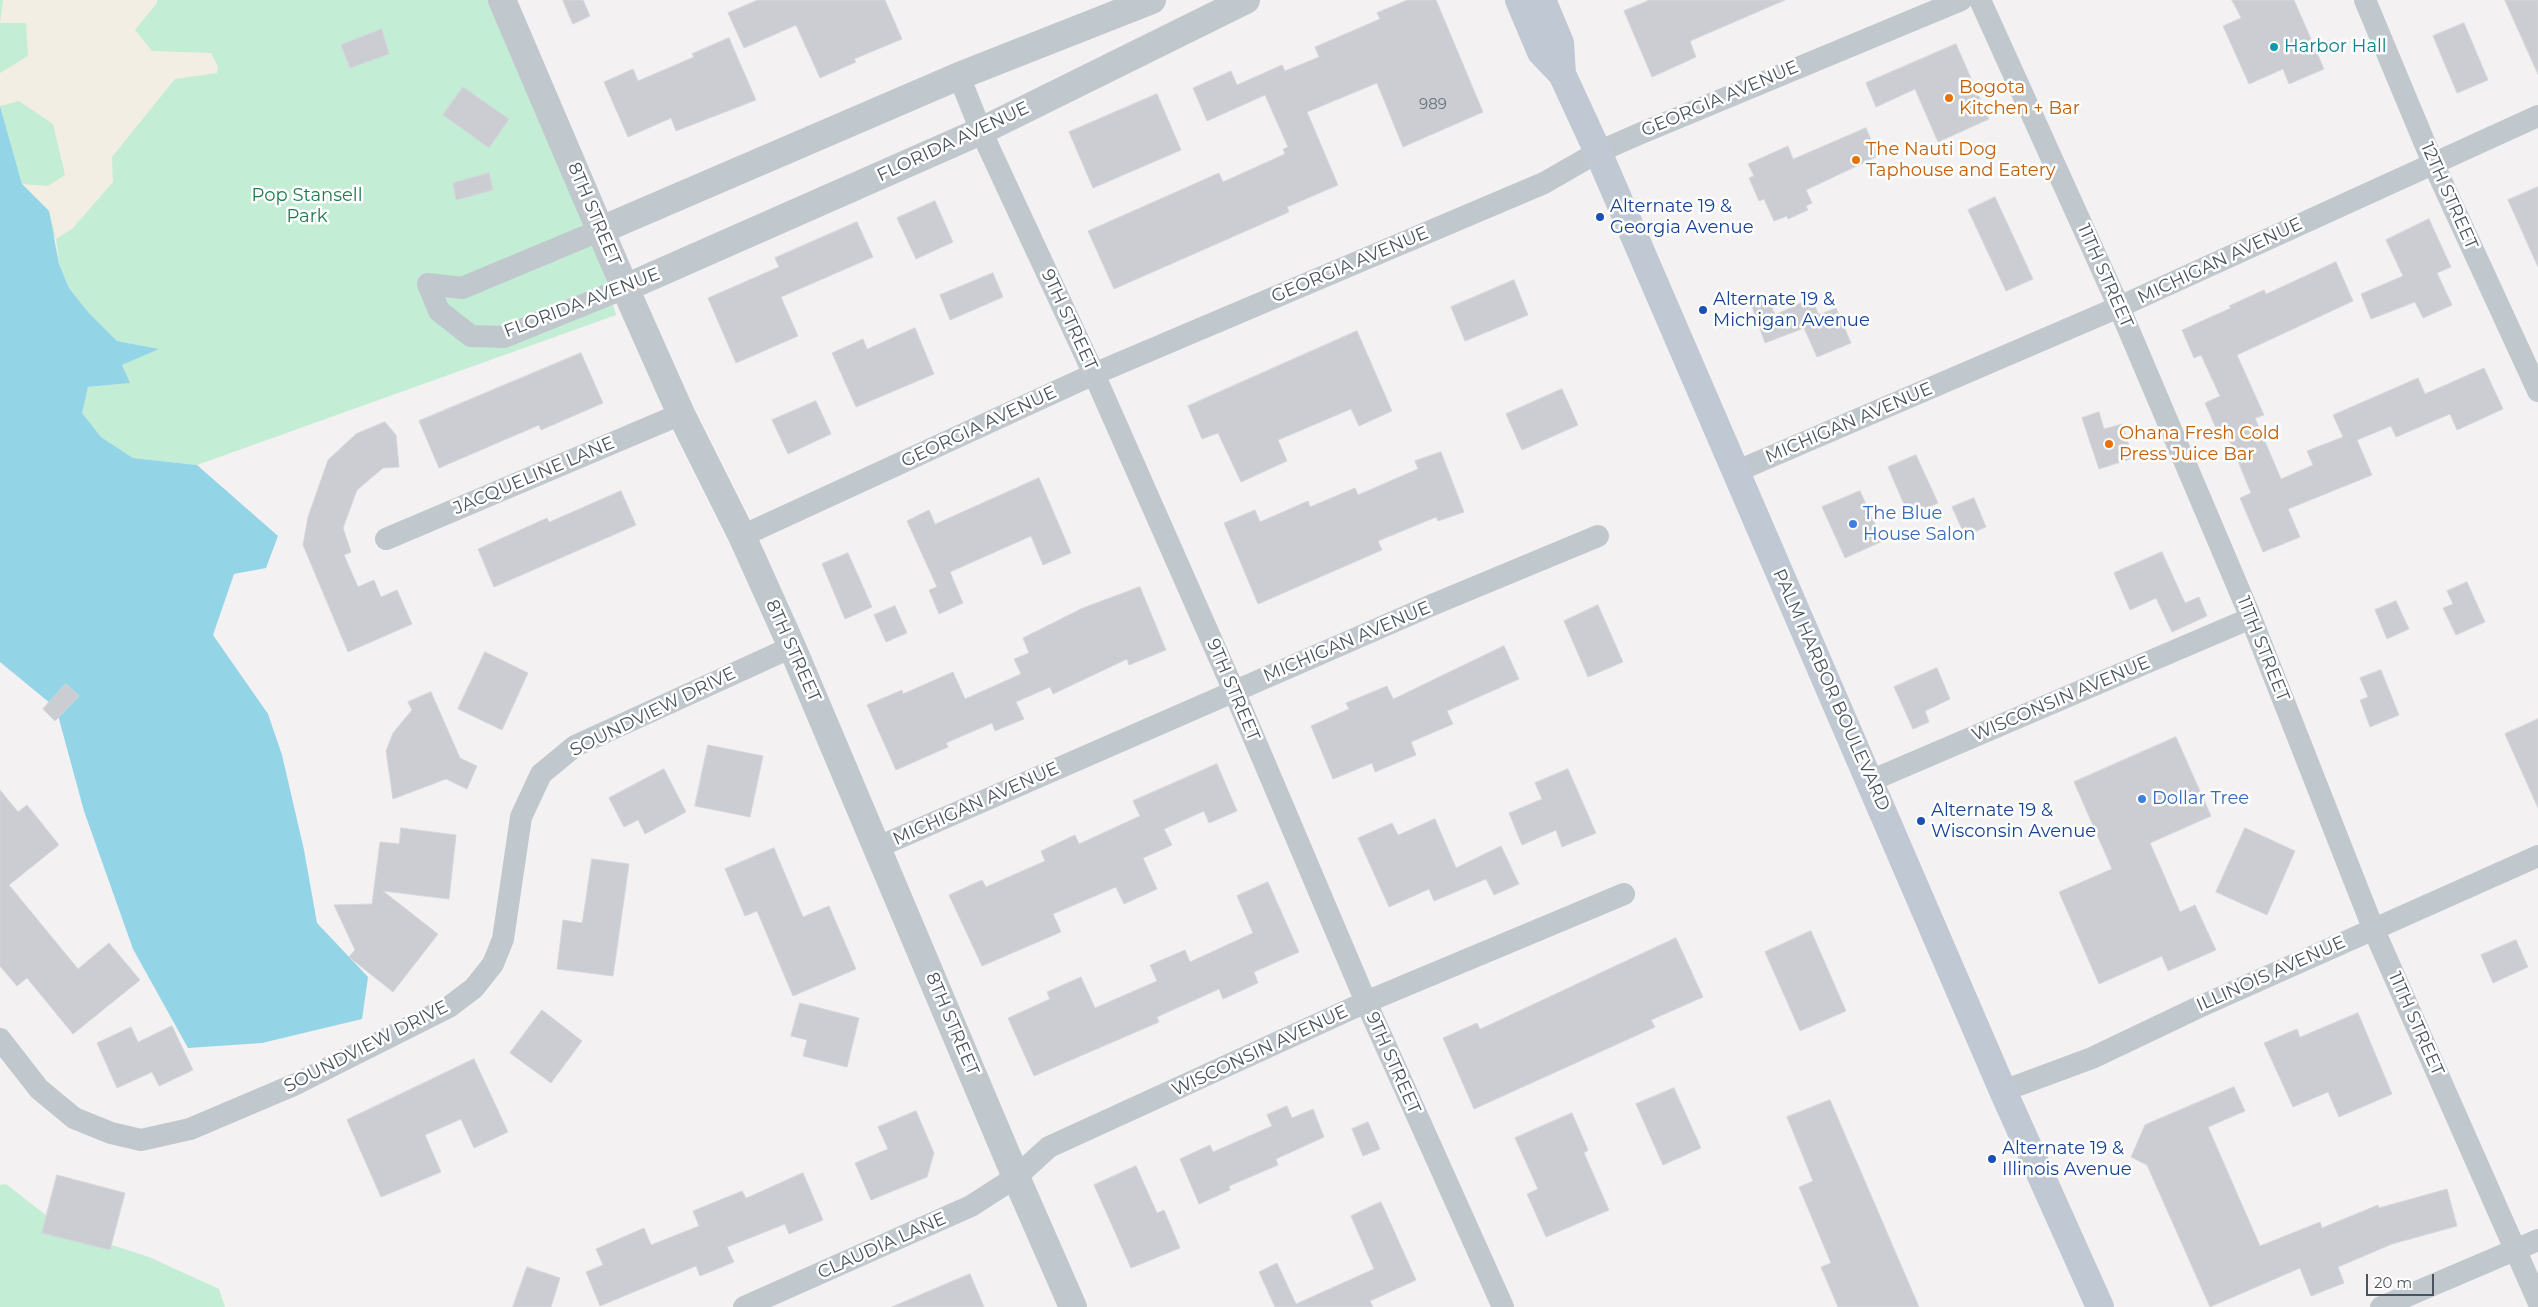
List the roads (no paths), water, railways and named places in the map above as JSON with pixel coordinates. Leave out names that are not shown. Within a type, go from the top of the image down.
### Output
[{"type":"main road","name":"PALM HARBOR BOULEVARD","points":[[1519,0],[1541,52],[1562,74],[1598,152],[2003,1091],[2100,1307]]},
{"type":"main road","name":"PALM HARBOR BOULEVARD","points":[[1542,0],[1560,43],[1562,74]]},
{"type":"street","name":"8TH STREET","points":[[502,0],[681,414],[742,536],[792,647],[1073,1307]]},
{"type":"street","name":"FLORIDA AVENUE","points":[[1152,0],[959,76],[602,230],[462,288],[428,284],[439,312],[471,336],[504,337],[625,288],[981,132],[1246,0]]},
{"type":"street","name":"GEORGIA AVENUE","points":[[742,536],[1094,374],[1544,183],[1598,152],[1727,96],[1961,0]]},
{"type":"street","name":"11TH STREET","points":[[1980,0],[2119,307],[2251,618],[2373,928],[2538,1301]]},
{"type":"street","name":"12TH STREET","points":[[2365,0],[2433,164],[2538,391]]},
{"type":"street","name":"9TH STREET","points":[[959,76],[981,132],[1094,374],[1234,691],[1366,1002],[1503,1307]]},
{"type":"street","name":"MICHIGAN AVENUE","points":[[1736,472],[2119,307],[2538,116]]},
{"type":"street","name":"JACQUELINE LANE","points":[[386,539],[681,414]]},
{"type":"street","name":"MICHIGAN AVENUE","points":[[878,846],[1551,553],[1598,536]]},
{"type":"street","name":"WISCONSIN AVENUE","points":[[1870,781],[2251,618]]},
{"type":"street","name":"SOUNDVIEW DRIVE","points":[[0,1039],[39,1089],[74,1118],[111,1133],[141,1140],[190,1129],[296,1084],[449,1007],[474,988],[494,964],[503,939],[522,817],[541,774],[575,746],[792,647]]},
{"type":"street","name":"ILLINOIS AVENUE","points":[[2003,1091],[2092,1058],[2373,928],[2538,856]]},
{"type":"street","name":"WISCONSIN AVENUE","points":[[1016,1176],[1049,1147],[1366,1002],[1624,894]]},
{"type":"street","name":"CLAUDIA LANE","points":[[744,1307],[971,1206],[1016,1176]]},
{"type":"street","points":[[2381,1307],[2538,1240]]},
{"type":"water","points":[[0,106],[22,184],[49,211],[59,264],[69,288],[88,312],[117,341],[159,349],[122,365],[130,383],[88,387],[82,413],[101,437],[133,458],[197,465],[278,536],[266,568],[234,574],[213,635],[268,714],[282,755],[304,850],[317,923],[368,977],[362,1019],[262,1043],[188,1048],[133,949],[84,811],[56,708],[0,662]]},
{"type":"place","name":"Harbor Hall","points":[[2274,47]]},
{"type":"place","name":"Bogota Kitchen + Bar","points":[[1949,98]]},
{"type":"place","name":"The Nauti Dog Taphouse and Eatery","points":[[1856,160]]},
{"type":"place","name":"Alternate 19 & Georgia Avenue","points":[[1600,217]]},
{"type":"place","name":"Alternate 19 & Michigan Avenue","points":[[1703,310]]},
{"type":"place","name":"Ohana Fresh Cold Press Juice Bar","points":[[2109,444]]},
{"type":"place","name":"The Blue House Salon","points":[[1853,524]]},
{"type":"place","name":"Dollar Tree","points":[[2142,799]]},
{"type":"place","name":"Alternate 19 & Wisconsin Avenue","points":[[1921,821]]},
{"type":"place","name":"Alternate 19 & Illinois Avenue","points":[[1992,1159]]},
{"type":"park label","name":"Pop Stansell Park","points":[[307,206]]}]
